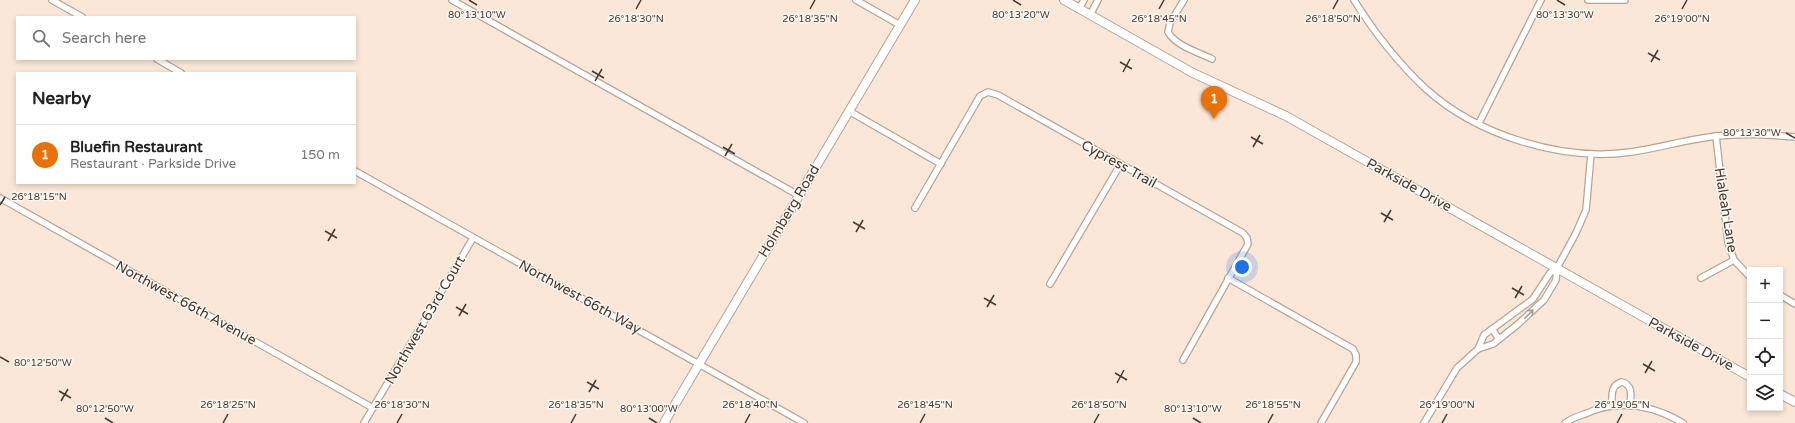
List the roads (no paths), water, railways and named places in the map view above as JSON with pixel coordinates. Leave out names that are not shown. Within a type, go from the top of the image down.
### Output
[{"type":"street","points":[[52,0],[80,16]]},
{"type":"street","points":[[452,0],[798,196]]},
{"type":"street","points":[[856,0],[900,25]]},
{"type":"street","name":"Holmberg Road","points":[[664,423],[915,0]]},
{"type":"street","name":"Parkside Drive","points":[[1064,0],[1193,73],[1286,116],[1747,375]]},
{"type":"street","points":[[1079,9],[1084,0]]},
{"type":"street","points":[[1090,15],[1098,0]]},
{"type":"street","points":[[1184,0],[1170,24],[1168,32],[1172,38],[1178,42],[1212,59]]},
{"type":"street","points":[[1354,0],[1386,45],[1427,89],[1451,108],[1479,123],[1503,135],[1532,145],[1591,154],[1630,152],[1716,136],[1744,134],[1795,137]]},
{"type":"street","points":[[1479,123],[1541,0]]},
{"type":"street","points":[[1588,0],[1625,0]]},
{"type":"street","points":[[159,60],[179,72]]},
{"type":"street","name":"Cypress Trail","points":[[941,164],[980,96],[988,92],[998,95],[1243,233],[1247,238],[1248,244],[1228,278]]},
{"type":"street","points":[[849,111],[941,164],[915,208]]},
{"type":"street","name":"Hialeah Lane","points":[[1716,136],[1728,242],[1734,260],[1747,274]]},
{"type":"street","points":[[1478,349],[1484,335],[1533,300],[1550,273],[1556,268],[1576,233],[1586,210],[1591,154]]},
{"type":"street","points":[[1050,284],[1120,165]]},
{"type":"street","name":"Northwest 66th Way","points":[[356,172],[804,423]]},
{"type":"street","name":"Northwest 66th Avenue","points":[[0,198],[373,408]]},
{"type":"street","name":"Northwest 63rd Court","points":[[364,423],[473,238]]},
{"type":"street","points":[[1701,278],[1734,260]]},
{"type":"street","points":[[1424,423],[1457,368],[1478,349],[1493,344],[1517,325],[1544,300],[1556,280],[1556,268]]},
{"type":"street","points":[[1183,360],[1228,278],[1353,349],[1356,355],[1356,362],[1321,423]]},
{"type":"street","points":[[1783,297],[1795,304]]},
{"type":"street","points":[[1510,317],[1517,325]]},
{"type":"street","points":[[1492,329],[1499,339]]},
{"type":"street","points":[[1612,406],[1612,390],[1615,385],[1622,382],[1630,388],[1630,406]]},
{"type":"street","points":[[1783,396],[1795,402]]},
{"type":"street","points":[[1565,423],[1588,412],[1620,405],[1658,411],[1683,423]]},
{"type":"place","name":"Bluefin Restaurant","points":[[1214,119]]}]
